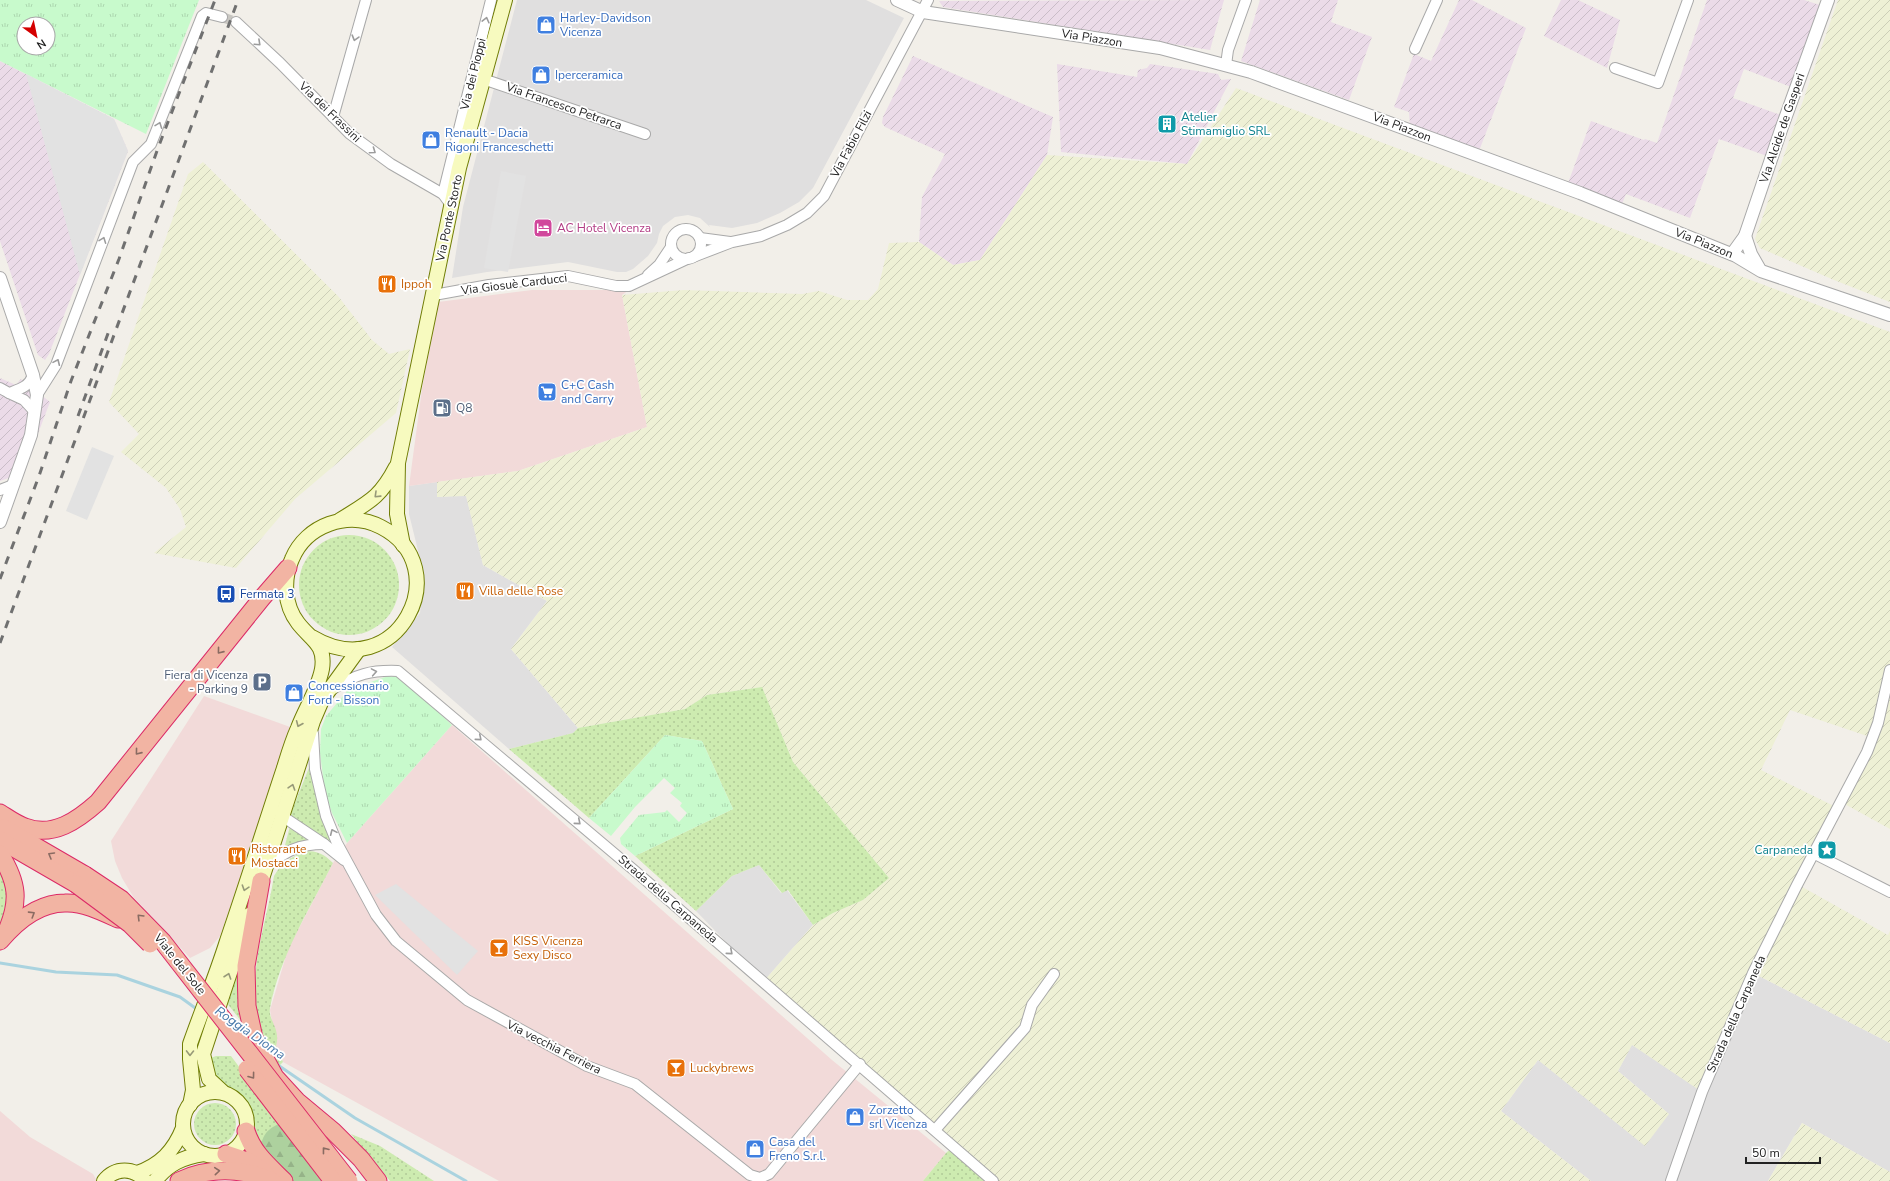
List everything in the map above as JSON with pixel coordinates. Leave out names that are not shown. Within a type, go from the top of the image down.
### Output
[{"type":"highway","points":[[0,813],[25,827],[50,831],[80,818],[98,802],[262,598],[288,568]]},
{"type":"highway","points":[[0,826],[80,879]]},
{"type":"highway","points":[[0,840],[80,879]]},
{"type":"highway","points":[[0,854],[12,878],[15,891],[15,908],[2,939]]},
{"type":"highway","points":[[264,874],[246,966],[247,1006],[254,1038],[276,1077],[298,1101],[332,1130],[361,1159],[378,1181]]},
{"type":"highway","name":"Viale del Sole","points":[[80,879],[148,942],[179,980],[333,1181]]},
{"type":"highway","name":"Viale del Sole","points":[[80,879],[121,899],[163,942],[349,1181]]},
{"type":"highway","points":[[2,939],[34,911],[66,902],[102,912],[130,924]]},
{"type":"highway","points":[[246,1131],[250,1144],[256,1154],[284,1181]]},
{"type":"highway","points":[[226,1154],[250,1162],[275,1181]]},
{"type":"highway","points":[[179,1181],[198,1174],[227,1171],[256,1175],[272,1181]]},
{"type":"main road","name":"Via Ponte Storto","points":[[403,545],[397,514],[398,463],[434,295],[447,199],[505,0]]},
{"type":"main road","name":"Via Ponte Storto","points":[[338,521],[377,497],[387,484],[398,463]]},
{"type":"main road","points":[[204,1154],[192,1146],[188,1141],[184,1128],[184,1116],[190,1105],[193,1090],[189,1048],[297,729],[321,671],[323,659],[320,646],[298,623],[288,602],[286,580],[288,568],[292,557],[306,538],[321,527],[338,521],[352,520],[374,524],[392,534],[403,545],[410,556],[416,576],[415,596],[411,610],[405,622],[396,632],[385,640],[359,649],[335,648],[312,637]]},
{"type":"main road","points":[[155,1181],[170,1165],[181,1159],[204,1154],[219,1156],[226,1154],[237,1147],[246,1131],[246,1118],[241,1105],[224,1093],[209,1078],[204,1063],[203,1054],[213,1020],[264,874],[313,721],[326,693],[359,649]]},
{"type":"main road","points":[[190,1105],[205,1094],[224,1093]]},
{"type":"main road","points":[[104,1181],[117,1171],[126,1170],[141,1177],[166,1156],[173,1148],[184,1128]]},
{"type":"street","points":[[333,117],[366,0]]},
{"type":"street","name":"Via dei Pioppi","points":[[447,199],[491,0]]},
{"type":"street","name":"Via Piazzon","points":[[897,0],[923,12],[1160,48],[1251,72],[1580,193],[1732,254],[1760,271],[1890,315]]},
{"type":"street","name":"Via Fabio Filzi","points":[[691,258],[732,242],[761,236],[787,225],[807,213],[824,196],[923,12],[928,0]]},
{"type":"street","points":[[1226,65],[1228,50],[1246,0]]},
{"type":"street","points":[[1415,49],[1437,0]]},
{"type":"street","points":[[1615,68],[1658,83],[1688,0]]},
{"type":"street","name":"Via Alcide de Gasperi","points":[[1732,254],[1745,236],[1782,126],[1828,0]]},
{"type":"street","points":[[37,395],[56,365],[133,162],[151,144],[202,16],[206,13],[222,17]]},
{"type":"street","name":"Via dei Frassini","points":[[236,22],[280,63],[350,134],[391,164],[447,199]]},
{"type":"street","name":"Via Francesco Petrarca","points":[[483,79],[645,134]]},
{"type":"street","points":[[691,229],[696,232],[700,238],[701,247],[691,258],[680,257],[673,251],[672,239],[680,230],[691,229]]},
{"type":"street","points":[[1745,236],[1751,254],[1760,271]]},
{"type":"street","name":"Via Fabio Filzi","points":[[700,238],[732,242]]},
{"type":"street","points":[[641,282],[659,265],[672,247]]},
{"type":"street","name":"Via Giosuè Carducci","points":[[434,295],[489,285],[568,276],[616,286],[629,286],[641,282],[691,258]]},
{"type":"street","points":[[0,278],[33,375],[37,395],[31,434],[1,519]]},
{"type":"street","points":[[9,393],[26,386],[30,382],[33,375]]},
{"type":"street","points":[[0,388],[24,400],[35,412]]},
{"type":"street","points":[[0,490],[13,485]]},
{"type":"street","name":"Strada della Carpaneda","points":[[326,693],[356,676],[376,670],[398,671],[860,1064],[993,1181]]},
{"type":"street","name":"Strada della Carpaneda","points":[[1671,1181],[1702,1092],[1753,973],[1813,853],[1867,752],[1878,723],[1890,670]]},
{"type":"street","name":"Via vecchia Ferriera","points":[[313,721],[312,749],[321,800],[326,816],[338,843],[376,915],[396,940],[467,1000],[587,1066],[635,1084],[750,1175],[760,1178],[769,1174],[860,1064]]},
{"type":"street","points":[[274,798],[282,816]]},
{"type":"street","name":"Via vecchia Ferriera","points":[[282,816],[324,844],[351,866]]},
{"type":"street","points":[[264,874],[284,852],[298,846],[324,844]]},
{"type":"street","points":[[1813,853],[1890,892]]},
{"type":"street","points":[[935,1130],[1025,1028],[1032,1005],[1054,974]]},
{"type":"shaded area","points":[[517,0],[866,0],[904,18],[813,188],[799,202],[780,213],[757,223],[732,228],[709,225],[710,227],[700,218],[688,215],[675,217],[663,226],[657,243],[648,256],[633,269],[626,272],[617,272],[568,262],[452,278],[463,207]]},
{"type":"shaded area","points":[[1224,0],[1210,50],[943,7],[939,1]]},
{"type":"shaded area","points":[[1260,0],[1338,0],[1331,22],[1372,37],[1349,100],[1241,61]]},
{"type":"shaded area","points":[[1459,0],[1472,0],[1526,28],[1479,151],[1410,126],[1409,112],[1394,107],[1414,54],[1431,61]]},
{"type":"shaded area","points":[[1561,0],[1578,0],[1620,20],[1607,68],[1544,36]]},
{"type":"shaded area","points":[[1707,0],[1804,0],[1820,5],[1791,87],[1744,69],[1733,98],[1781,115],[1767,156],[1719,139],[1690,218],[1626,194],[1622,204],[1568,183],[1591,121],[1644,140],[1657,143]]},
{"type":"shaded area","points":[[913,56],[1053,117],[1047,155],[980,260],[953,265],[919,242],[922,197],[945,154],[885,127],[882,123],[883,117]]},
{"type":"shaded area","points":[[0,61],[114,119],[128,151],[49,354],[45,360],[38,355],[0,241]]},
{"type":"shaded area","points":[[1057,64],[1137,77],[1138,70],[1147,68],[1150,64],[1218,74],[1221,80],[1231,79],[1187,164],[1061,152]]},
{"type":"shaded area","points":[[26,74],[114,119],[128,151],[80,275]]},
{"type":"shaded area","points":[[501,171],[526,176],[508,272],[484,268]]},
{"type":"shaded area","points":[[532,290],[629,290],[622,295],[647,427],[518,471],[409,486],[422,389],[438,302]]},
{"type":"shaded area","points":[[0,378],[16,385],[21,379],[50,402],[23,473],[0,481]]},
{"type":"shaded area","points":[[92,447],[114,456],[87,520],[66,511]]},
{"type":"shaded area","points":[[437,482],[437,497],[466,495],[483,565],[547,601],[511,649],[578,728],[573,733],[509,749],[392,647],[420,613],[424,575],[409,514],[409,486]]},
{"type":"shaded area","points":[[204,696],[293,728],[220,936],[210,948],[190,958],[134,898],[122,878],[115,861],[111,841]]},
{"type":"shaded area","points":[[452,725],[832,1060],[946,1153],[923,1181],[499,1181],[283,1062],[276,1046],[270,1010],[288,949],[333,863],[347,843]]},
{"type":"shaded area","points":[[759,865],[781,893],[787,890],[813,925],[764,981],[696,911],[732,876]]},
{"type":"shaded area","points":[[396,884],[478,951],[457,975],[375,895]]},
{"type":"shaded area","points":[[1753,973],[1890,1043],[1890,1172],[1802,1123],[1768,1181],[1591,1181],[1501,1111],[1538,1060],[1669,1114],[1618,1071],[1632,1044]]},
{"type":"shaded area","points":[[0,1111],[30,1137],[93,1174],[97,1181],[0,1181]]},
{"type":"green space","points":[[0,0],[199,0],[146,134],[0,61]]},
{"type":"green space","points":[[1838,0],[1890,0],[1890,302],[1760,248],[1755,239]]},
{"type":"green space","points":[[1236,88],[1890,332],[1890,829],[1841,802],[1873,738],[1790,710],[1761,770],[1838,808],[1797,884],[1888,935],[1890,931],[1890,1043],[1753,973],[1702,1092],[1632,1045],[1618,1071],[1669,1114],[1645,1146],[1538,1060],[1501,1111],[1591,1181],[994,1181],[764,981],[813,925],[833,913],[863,900],[889,878],[793,762],[762,687],[707,695],[685,709],[578,728],[511,649],[547,601],[483,565],[466,496],[437,497],[437,482],[518,471],[647,427],[622,295],[684,290],[802,294],[819,291],[847,300],[868,300],[878,289],[889,243],[919,242],[953,265],[980,260],[1047,155],[1187,164]]},
{"type":"green space","points":[[203,162],[338,296],[372,340],[389,354],[410,349],[396,413],[295,499],[236,568],[154,553],[186,527],[180,509],[166,488],[121,452],[139,434],[109,402],[188,174]]},
{"type":"green space","points":[[349,535],[359,536],[377,543],[391,557],[398,575],[398,595],[391,613],[377,627],[359,634],[349,635],[339,634],[321,627],[307,613],[300,595],[299,585],[300,575],[307,557],[321,543],[339,536]]},
{"type":"green space","points":[[388,676],[399,677],[406,682],[452,725],[347,843],[332,813],[325,793],[320,753],[321,729],[326,716],[348,690]]},
{"type":"green space","points":[[762,687],[793,762],[889,878],[863,900],[833,913],[813,925],[788,890],[782,893],[759,865],[732,876],[696,911],[635,856],[733,809],[702,741],[665,735],[589,818],[509,749],[573,733],[578,728],[685,709],[707,695]]},
{"type":"green space","points":[[665,735],[702,741],[733,809],[635,856],[621,844],[620,838],[639,815],[665,812],[667,810],[679,822],[687,813],[680,806],[682,803],[670,793],[675,788],[664,778],[635,807],[611,836],[589,818]]},
{"type":"green space","points":[[310,765],[319,807],[332,844],[292,817],[291,813]]},
{"type":"green space","points":[[290,826],[310,839],[291,844],[284,849]]},
{"type":"green space","points":[[305,851],[314,852],[327,857],[333,863],[296,934],[275,989],[270,1013],[277,1034],[276,1046],[283,1062],[278,1067],[261,1030],[256,1011],[255,992],[258,953],[274,876],[280,867],[288,860]]},
{"type":"green space","points":[[0,857],[13,886],[0,936]]},
{"type":"green space","points":[[239,968],[249,1031],[226,1002]]},
{"type":"green space","points":[[216,1056],[231,1056],[281,1123],[259,1152],[252,1131],[254,1122],[251,1108],[243,1097],[221,1086],[208,1059]]},
{"type":"green space","points":[[211,1103],[219,1103],[227,1106],[233,1112],[236,1124],[233,1136],[227,1142],[219,1145],[211,1145],[203,1142],[197,1136],[194,1128],[194,1120],[197,1112],[203,1106]]},
{"type":"green space","points":[[281,1123],[322,1181],[290,1181],[259,1152],[262,1141],[268,1131]]},
{"type":"green space","points":[[1802,1123],[1890,1172],[1890,1181],[1768,1181]]},
{"type":"green space","points":[[351,1134],[380,1146],[434,1181],[390,1181]]},
{"type":"green space","points":[[954,1146],[991,1181],[923,1181],[946,1153]]},
{"type":"waterway","name":"Roggia Dioma","points":[[0,963],[56,972],[117,975],[180,997],[198,1010]]},
{"type":"waterway","name":"Roggia Dioma","points":[[275,1063],[355,1118],[466,1181]]},
{"type":"tunnel","points":[[222,17],[236,22]]},
{"type":"railway","points":[[0,579],[39,476],[71,381],[119,259],[158,148],[215,0]]},
{"type":"railway","points":[[0,643],[238,0]]},
{"type":"railway","points":[[78,416],[110,328]]},
{"type":"place","name":"Harley-Davidson Vicenza","points":[[546,25]]},
{"type":"place","name":"Iperceramica","points":[[541,75]]},
{"type":"place","name":"Atelier Stimamiglio SRL","points":[[1167,124]]},
{"type":"place","name":"Renault - Dacia Rigoni Franceschetti","points":[[431,140]]},
{"type":"place","name":"AC Hotel Vicenza","points":[[543,228]]},
{"type":"place","name":"Ippoh","points":[[387,284]]},
{"type":"place","name":"C+C Cash and Carry","points":[[547,392]]},
{"type":"place","name":"Q8","points":[[442,408]]},
{"type":"place","name":"Villa delle Rose","points":[[465,591]]},
{"type":"place","name":"Fermata 3","points":[[226,594]]},
{"type":"place","name":"Fiera di Vicenza - Parking 9","points":[[262,682]]},
{"type":"place","name":"Concessionario Ford - Bisson","points":[[294,693]]},
{"type":"place","name":"Carpaneda","points":[[1827,850]]},
{"type":"place","name":"Ristorante Mostacci","points":[[237,856]]},
{"type":"place","name":"KISS Vicenza Sexy Disco","points":[[499,948]]},
{"type":"place","name":"Luckybrews","points":[[676,1068]]},
{"type":"place","name":"Zorzetto srl Vicenza","points":[[855,1117]]},
{"type":"place","name":"Casa del Freno S.r.l.","points":[[755,1149]]}]
